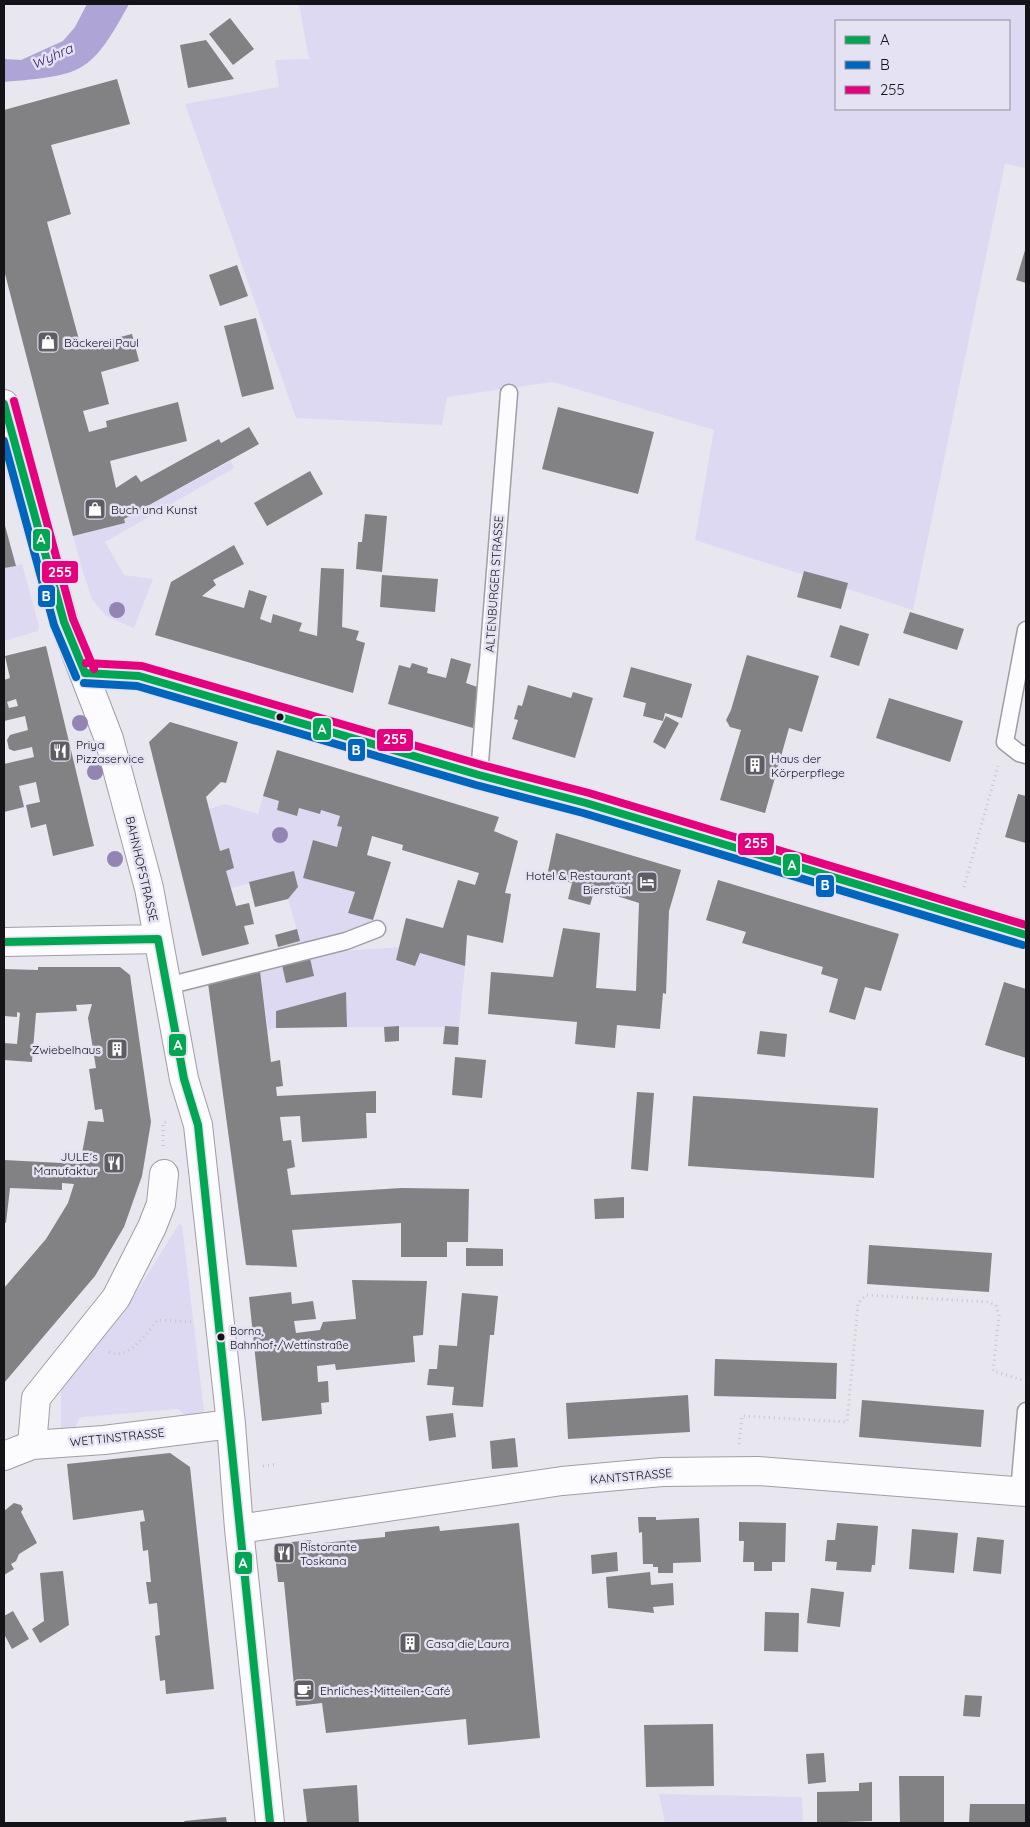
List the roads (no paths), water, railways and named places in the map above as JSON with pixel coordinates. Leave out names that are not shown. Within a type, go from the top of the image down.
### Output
[{"type":"street","name":"BAHNHOFSTRASSE","points":[[4,404],[64,622],[109,739],[149,888],[184,1079],[198,1125],[232,1424],[239,1528],[270,1823]]},
{"type":"street","points":[[85,673],[139,676],[480,775],[586,803],[1026,935]]},
{"type":"street","points":[[4,942],[158,939]]},
{"type":"street","points":[[32,1445],[36,1398],[116,1298],[152,1227],[161,1204],[164,1174]]},
{"type":"street","name":"WETTINSTRASSE","points":[[4,1456],[32,1445],[104,1440],[232,1424]]},
{"type":"street","name":"KANTSTRASSE","points":[[239,1528],[562,1482],[662,1472],[737,1470],[1023,1492]]},
{"type":"lane","name":"ALTENBURGER STRASSE","points":[[480,775],[509,393]]},
{"type":"lane","points":[[1026,630],[1005,742],[1026,756]]},
{"type":"lane","points":[[167,986],[346,941],[377,929]]},
{"type":"lane","points":[[1023,1492],[1026,1411]]},
{"type":"water","name":"Wyhra","points":[[87,4],[129,4],[104,45],[93,58],[82,67],[68,73],[30,80],[4,82],[4,59],[21,60],[63,41],[75,27]]},
{"type":"place","name":"Bäckerei Paul","points":[[48,342]]},
{"type":"place","name":"Buch und Kunst","points":[[95,509]]},
{"type":"place","name":"Priya Pizzaservice","points":[[60,751]]},
{"type":"place","name":"Haus der Körperpflege","points":[[755,765]]},
{"type":"place","name":"Hotel & Restaurant Bierstübl","points":[[647,882]]},
{"type":"place","name":"Zwiebelhaus","points":[[117,1049]]},
{"type":"place","name":"JULE´s Manufaktur","points":[[114,1163]]},
{"type":"place","name":"Borna, Bahnhof-/Wettinstraße","points":[[221,1337]]},
{"type":"place","name":"Ristorante Toskana","points":[[284,1553]]},
{"type":"place","name":"Casa die Laura","points":[[410,1643]]},
{"type":"place","name":"Ehrliches-Mitteilen-Café","points":[[304,1690]]}]
